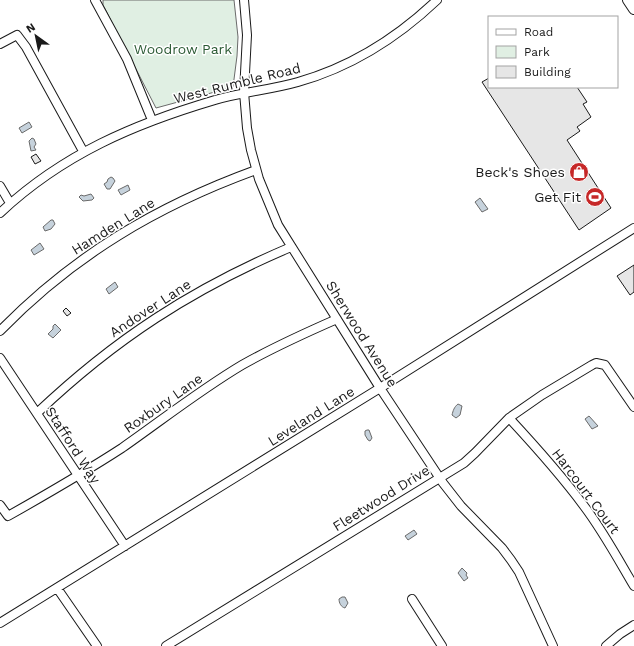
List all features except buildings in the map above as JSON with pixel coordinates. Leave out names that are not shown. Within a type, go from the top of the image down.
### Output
[{"type":"main road","points":[[628,0],[634,10]]},
{"type":"street","points":[[95,0],[127,59],[152,120]]},
{"type":"street","name":"Sherwood Avenue","points":[[244,0],[247,35],[244,92],[247,128],[256,170],[267,202],[278,225],[380,388],[439,478],[461,506],[502,548],[519,572],[553,646]]},
{"type":"street","name":"West Rumble Road","points":[[0,213],[10,203],[40,180],[83,151],[152,120],[189,108],[244,92],[297,82],[339,68],[386,42],[437,0]]},
{"type":"street","points":[[0,44],[17,35],[26,47],[83,151]]},
{"type":"street","name":"Hamden Lane","points":[[0,331],[34,298],[65,272],[115,237],[172,205],[227,180],[256,170]]},
{"type":"street","points":[[0,186],[10,203]]},
{"type":"street","name":"Leveland Lane","points":[[0,624],[634,228]]},
{"type":"street","name":"Andover Lane","points":[[37,412],[79,374],[109,350],[169,309],[226,276],[291,247]]},
{"type":"street","name":"Roxbury Lane","points":[[0,505],[8,516],[78,476],[123,447],[209,386],[242,365],[337,319]]},
{"type":"street","name":"Stafford Way","points":[[0,358],[125,546]]},
{"type":"street","name":"Fleetwood Drive","points":[[166,646],[464,463],[508,418],[592,364],[601,363],[608,368],[634,408]]},
{"type":"street","name":"Harcourt Court","points":[[508,418],[547,460],[585,507],[607,540],[634,586]]},
{"type":"street","points":[[57,588],[97,646]]},
{"type":"street","points":[[412,599],[442,646]]},
{"type":"street","points":[[606,646],[634,625]]},
{"type":"green space","name":"Woodrow Park","points":[[103,0],[234,0],[238,37],[233,87],[156,108],[103,5]]},
{"type":"shaded area","points":[[29,122],[32,127],[22,133],[19,128]]},
{"type":"shaded area","points":[[32,138],[36,144],[34,147],[36,150],[31,151],[29,141]]},
{"type":"shaded area","points":[[111,177],[115,181],[110,189],[107,189],[104,184]]},
{"type":"shaded area","points":[[128,185],[130,190],[121,195],[118,190]]},
{"type":"shaded area","points":[[91,194],[94,198],[92,200],[83,201],[79,197],[81,195],[84,196]]},
{"type":"shaded area","points":[[480,198],[488,209],[482,212],[475,202]]},
{"type":"shaded area","points":[[53,220],[55,224],[51,229],[45,231],[43,227]]},
{"type":"shaded area","points":[[40,243],[44,249],[34,255],[31,250]]},
{"type":"shaded area","points":[[115,282],[118,287],[109,294],[106,289]]},
{"type":"shaded area","points":[[55,324],[61,330],[53,338],[48,334],[53,329]]},
{"type":"shaded area","points":[[458,404],[462,406],[460,415],[456,418],[452,415]]},
{"type":"shaded area","points":[[589,416],[598,426],[592,429],[585,419]]},
{"type":"shaded area","points":[[369,430],[372,438],[370,441],[365,435],[365,431]]},
{"type":"shaded area","points":[[414,530],[417,534],[408,540],[405,536]]},
{"type":"shaded area","points":[[462,568],[467,573],[466,575],[468,578],[464,581],[458,573]]},
{"type":"shaded area","points":[[345,597],[348,603],[345,608],[341,606],[339,602],[339,599]]},
{"type":"place","name":"Beck's Shoes","points":[[579,172]]},
{"type":"place","name":"Get Fit","points":[[595,197]]}]
